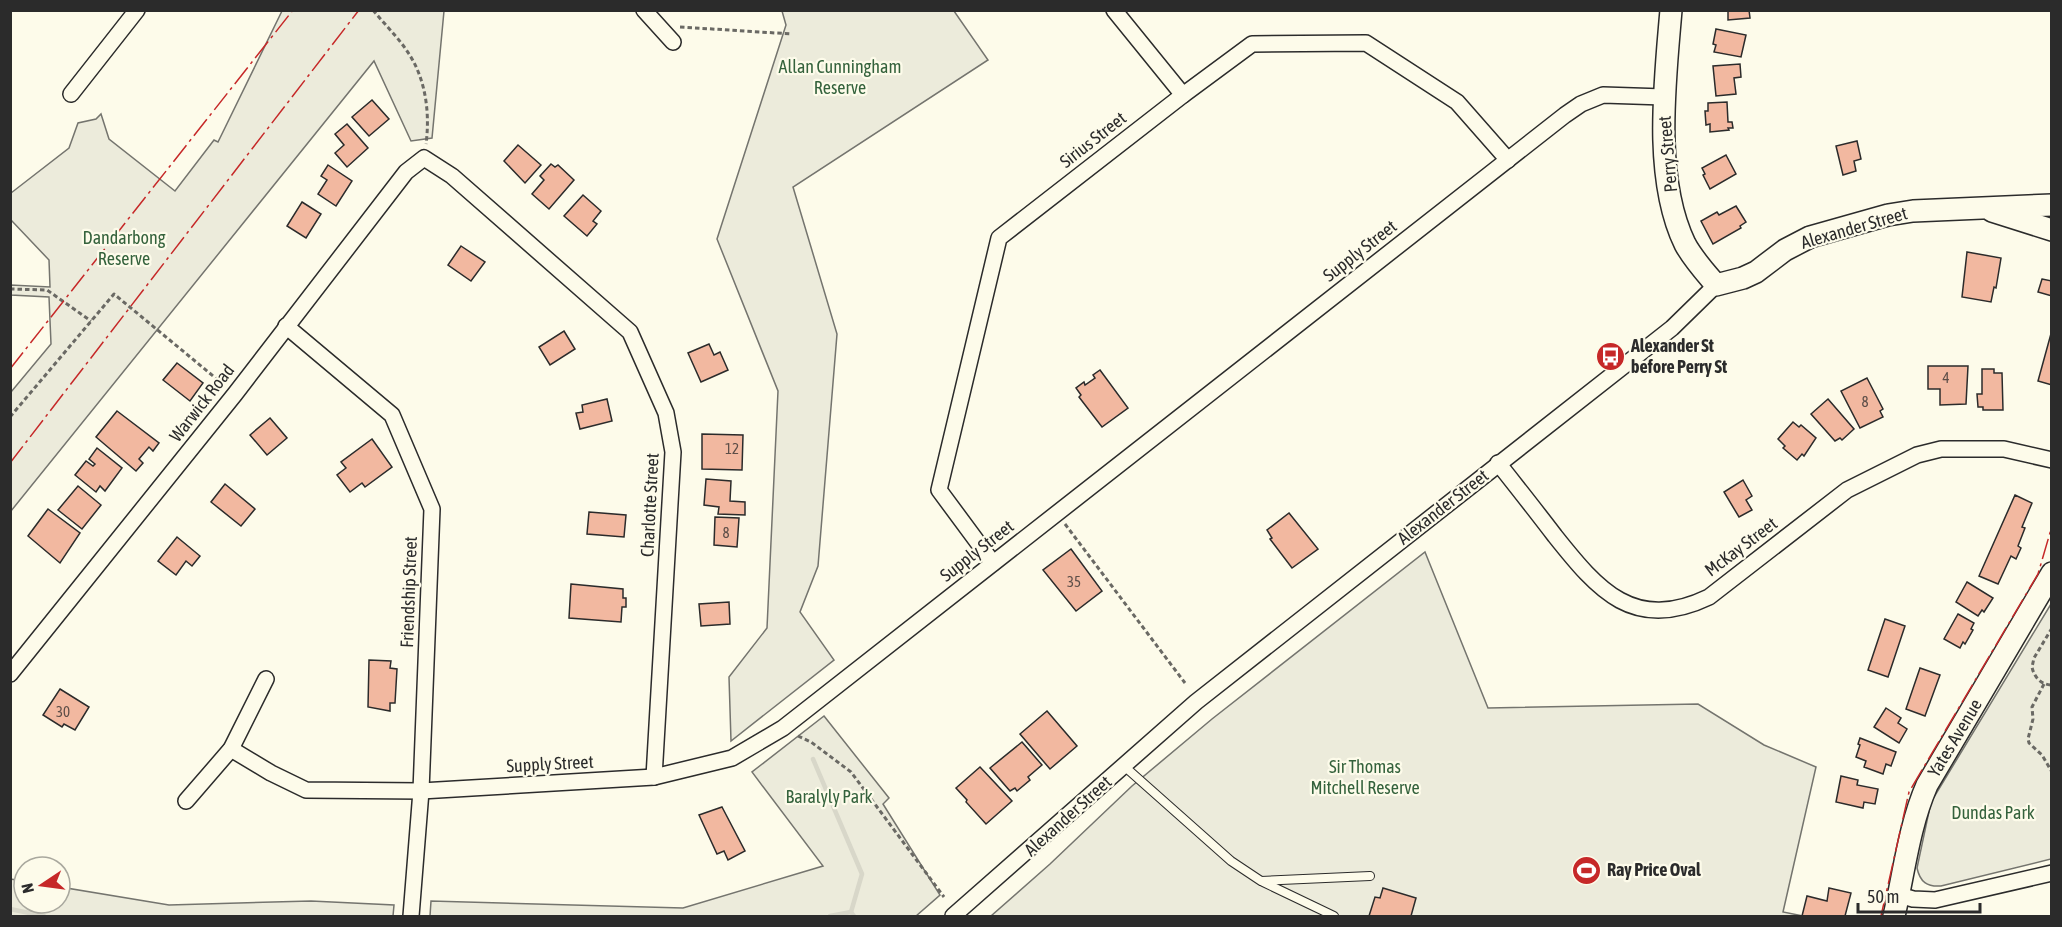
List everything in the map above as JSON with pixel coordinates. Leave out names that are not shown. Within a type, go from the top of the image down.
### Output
[{"type":"street","points":[[71,94],[138,10]]},
{"type":"street","points":[[644,10],[673,42]]},
{"type":"street","points":[[1114,10],[1183,95]]},
{"type":"street","name":"Perry Street","points":[[1671,10],[1664,97],[1665,154],[1669,183],[1678,226],[1693,256],[1716,285]]},
{"type":"street","name":"Sirius Street","points":[[993,563],[939,490],[999,238],[1252,44],[1365,43],[1457,102],[1508,160]]},
{"type":"street","name":"Supply Street","points":[[231,749],[271,773],[306,790],[421,791],[654,777],[732,758],[781,729],[1565,115],[1581,104],[1603,95],[1664,97]]},
{"type":"street","name":"Warwick Road","points":[[10,674],[235,394],[406,172],[424,158]]},
{"type":"street","name":"Charlotte Street","points":[[424,158],[452,176],[630,332],[666,412],[673,452],[654,777]]},
{"type":"street","name":"Alexander Street","points":[[953,916],[1196,702],[1672,328],[1716,285],[1756,272],[1785,250],[1810,237],[1875,218],[1913,211],[2052,205]]},
{"type":"street","name":"Alexander Street","points":[[1986,209],[2052,230]]},
{"type":"street","name":"Friendship Street","points":[[286,326],[392,415],[432,509],[421,791],[411,916]]},
{"type":"street","name":"McKay Street","points":[[1498,463],[1576,562],[1600,588],[1629,604],[1663,610],[1694,604],[1709,597],[1847,490],[1917,455],[1941,449],[2004,449],[2052,460]]},
{"type":"street","name":"Yates Avenue","points":[[1894,916],[1916,814],[1927,785],[2052,573]]},
{"type":"street","points":[[186,801],[231,749],[266,679]]},
{"type":"street","points":[[1899,895],[1913,899],[1935,900],[2052,873]]},
{"type":"lane","points":[[1124,766],[1231,861],[1261,881],[1334,916]]},
{"type":"lane","points":[[1261,881],[1370,876]]},
{"type":"path","points":[[373,10],[409,54],[422,80],[429,123],[424,158]]},
{"type":"path","points":[[657,25],[792,34]]},
{"type":"path","points":[[10,289],[47,290],[91,321]]},
{"type":"path","points":[[10,417],[114,294],[235,394]]},
{"type":"path","points":[[1057,513],[1185,683]]},
{"type":"path","points":[[2051,629],[2032,663],[2035,676],[2044,684],[2052,685]]},
{"type":"path","points":[[2044,684],[2032,706],[2033,719],[2028,739],[2029,743],[2042,755],[2052,772]]},
{"type":"path","points":[[781,729],[811,742],[851,772],[944,897]]},
{"type":"green space","name":"Dandarbong Reserve","points":[[282,11],[444,11],[432,138],[411,141],[374,61],[11,511],[11,392],[51,344],[49,297],[11,295],[11,285],[50,287],[49,260],[11,220],[11,193],[69,148],[78,123],[96,119],[101,114],[109,139],[175,191],[214,140],[218,142]]},
{"type":"green space","name":"Allan Cunningham Reserve","points":[[782,11],[954,11],[988,60],[793,187],[837,334],[818,566],[800,612],[834,660],[731,741],[729,677],[767,628],[778,391],[717,239],[786,25]]},
{"type":"green space","name":"Sir Thomas Mitchell Reserve","points":[[1425,552],[1488,708],[1698,704],[1764,745],[1816,767],[1783,912],[1803,916],[991,916],[1132,786],[1212,719]]},
{"type":"green space","name":"Dundas Park","points":[[2051,604],[2051,859],[1941,886],[1932,886],[1922,880],[1917,868],[1931,802]]},
{"type":"green space","name":"Baralyly Park","points":[[824,716],[889,798],[883,804],[940,895],[916,916],[430,916],[431,901],[683,908],[823,866],[752,772]]},
{"type":"green space","points":[[10,879],[12,879],[12,915],[72,915],[72,889],[169,905],[311,901],[394,905],[393,916],[11,916]]},
{"type":"building","points":[[1728,10],[1749,10],[1750,18],[1728,20]]},
{"type":"building","points":[[1716,29],[1746,35],[1741,57],[1714,52]]},
{"type":"building","points":[[1740,64],[1741,77],[1734,78],[1736,94],[1716,96],[1713,66]]},
{"type":"building","points":[[372,100],[389,119],[369,136],[352,117]]},
{"type":"building","points":[[1727,102],[1728,122],[1732,122],[1733,128],[1710,132],[1710,124],[1706,125],[1705,111],[1708,111],[1708,103]]},
{"type":"building","points":[[347,124],[368,148],[347,167],[335,153],[344,145],[335,134]]},
{"type":"building","points":[[1857,141],[1861,159],[1854,161],[1856,171],[1843,175],[1836,146]]},
{"type":"building","points":[[518,145],[541,165],[525,183],[504,161]]},
{"type":"building","points":[[1726,155],[1736,174],[1710,189],[1702,168]]},
{"type":"building","points":[[551,164],[555,167],[558,165],[574,180],[549,209],[532,194],[544,180],[540,176]]},
{"type":"building","points":[[328,165],[352,181],[336,206],[318,194],[327,180],[321,176]]},
{"type":"building","points":[[583,195],[601,211],[593,221],[597,224],[587,236],[564,216]]},
{"type":"building","points":[[302,202],[321,214],[306,238],[287,226]]},
{"type":"building","points":[[1736,206],[1746,222],[1740,226],[1741,228],[1713,244],[1701,221],[1717,212],[1719,215]]},
{"type":"building","points":[[461,246],[485,262],[471,281],[448,265]]},
{"type":"building","points":[[1967,252],[2001,258],[1991,302],[1962,297]]},
{"type":"building","points":[[2042,279],[2052,281],[2052,296],[2038,292]]},
{"type":"building","points":[[2052,330],[2052,385],[2038,381]]},
{"type":"building","points":[[564,331],[575,349],[550,365],[539,347]]},
{"type":"building","points":[[709,344],[714,355],[720,352],[728,370],[701,382],[688,353]]},
{"type":"building","points":[[177,363],[203,383],[190,401],[163,380]]},
{"type":"building","points":[[1928,366],[1968,366],[1966,404],[1940,405],[1940,389],[1928,389]]},
{"type":"building","points":[[1982,369],[1994,369],[1994,373],[2002,373],[2003,410],[1983,410],[1983,407],[1978,407],[1977,394],[1982,394]]},
{"type":"building","points":[[1100,370],[1128,408],[1102,427],[1079,397],[1081,395],[1076,388],[1095,378],[1093,375]]},
{"type":"building","points":[[1867,378],[1883,409],[1880,411],[1883,417],[1860,428],[1841,391]]},
{"type":"building","points":[[607,399],[612,421],[580,429],[576,413],[583,412],[582,405]]},
{"type":"building","points":[[1828,399],[1854,429],[1842,440],[1840,438],[1835,441],[1811,414]]},
{"type":"building","points":[[117,411],[159,443],[153,451],[149,447],[139,459],[143,463],[136,471],[96,437]]},
{"type":"building","points":[[270,418],[287,438],[267,455],[250,435]]},
{"type":"building","points":[[1793,422],[1799,427],[1801,425],[1816,438],[1804,456],[1802,454],[1797,460],[1783,448],[1785,446],[1778,439]]},
{"type":"building","points":[[702,434],[743,435],[742,470],[702,469]]},
{"type":"building","points":[[372,439],[392,467],[365,487],[362,483],[350,492],[337,475],[346,468],[341,462]]},
{"type":"building","points":[[97,448],[122,468],[105,491],[100,486],[96,492],[75,475],[86,461],[93,466],[95,464],[89,459]]},
{"type":"building","points":[[706,479],[731,481],[730,501],[745,502],[745,515],[718,514],[719,507],[704,505]]},
{"type":"building","points":[[1743,480],[1752,496],[1746,500],[1752,510],[1739,517],[1724,492]]},
{"type":"building","points":[[225,484],[255,509],[241,526],[211,502]]},
{"type":"building","points":[[78,486],[101,505],[82,529],[58,510]]},
{"type":"building","points":[[2015,495],[2032,503],[2022,527],[2025,528],[2018,546],[2021,548],[2016,559],[2011,556],[1998,584],[1979,576]]},
{"type":"building","points":[[48,509],[80,533],[60,563],[28,536]]},
{"type":"building","points":[[589,512],[626,515],[624,537],[587,534]]},
{"type":"building","points":[[1289,513],[1318,549],[1292,568],[1270,539],[1272,538],[1267,530]]},
{"type":"building","points":[[715,517],[739,518],[737,547],[714,545]]},
{"type":"building","points":[[177,537],[200,556],[192,566],[186,561],[176,575],[158,561]]},
{"type":"building","points":[[1071,549],[1102,591],[1076,611],[1043,570]]},
{"type":"building","points":[[1967,582],[1993,598],[1984,612],[1982,610],[1978,616],[1956,602]]},
{"type":"building","points":[[571,584],[623,589],[626,607],[622,607],[621,622],[569,618]]},
{"type":"building","points":[[729,602],[730,624],[701,626],[699,604]]},
{"type":"building","points":[[1958,614],[1974,623],[1971,629],[1973,630],[1960,648],[1944,639]]},
{"type":"building","points":[[1885,619],[1905,626],[1888,677],[1868,670]]},
{"type":"building","points":[[369,660],[391,661],[390,668],[397,669],[395,703],[390,703],[390,711],[368,707]]},
{"type":"building","points":[[1920,668],[1940,675],[1925,716],[1906,709]]},
{"type":"building","points":[[60,689],[89,707],[75,730],[64,724],[62,727],[43,715]]},
{"type":"building","points":[[1886,708],[1901,718],[1898,723],[1907,729],[1899,743],[1874,727]]},
{"type":"building","points":[[1047,711],[1077,746],[1050,769],[1020,734]]},
{"type":"building","points":[[1860,738],[1896,752],[1891,766],[1886,764],[1883,774],[1864,767],[1866,761],[1856,757]]},
{"type":"building","points":[[1022,742],[1042,765],[1017,791],[1015,788],[1010,791],[990,768]]},
{"type":"building","points":[[980,767],[1012,801],[986,824],[956,788]]},
{"type":"building","points":[[1841,776],[1858,780],[1857,785],[1878,789],[1875,804],[1864,802],[1863,808],[1836,802]]},
{"type":"building","points":[[722,807],[745,851],[728,860],[724,851],[717,854],[699,815]]},
{"type":"building","points":[[1383,888],[1416,898],[1411,916],[1369,916],[1375,897],[1380,898]]},
{"type":"building","points":[[1829,888],[1851,893],[1845,916],[1802,916],[1807,896],[1827,901]]},
{"type":"waterway","points":[[813,759],[862,874],[851,912]]},
{"type":"waterway","points":[[10,909],[44,916]]},
{"type":"waterway","points":[[830,916],[851,912],[854,916]]},
{"type":"power","points":[[10,369],[293,10]]},
{"type":"power","points":[[10,463],[359,10]]},
{"type":"power","points":[[1881,916],[1909,792],[2038,574],[2052,526]]},
{"type":"place","name":"Alexander St before Perry St","points":[[1610,356]]},
{"type":"place","name":"Ray Price Oval","points":[[1586,870]]}]
